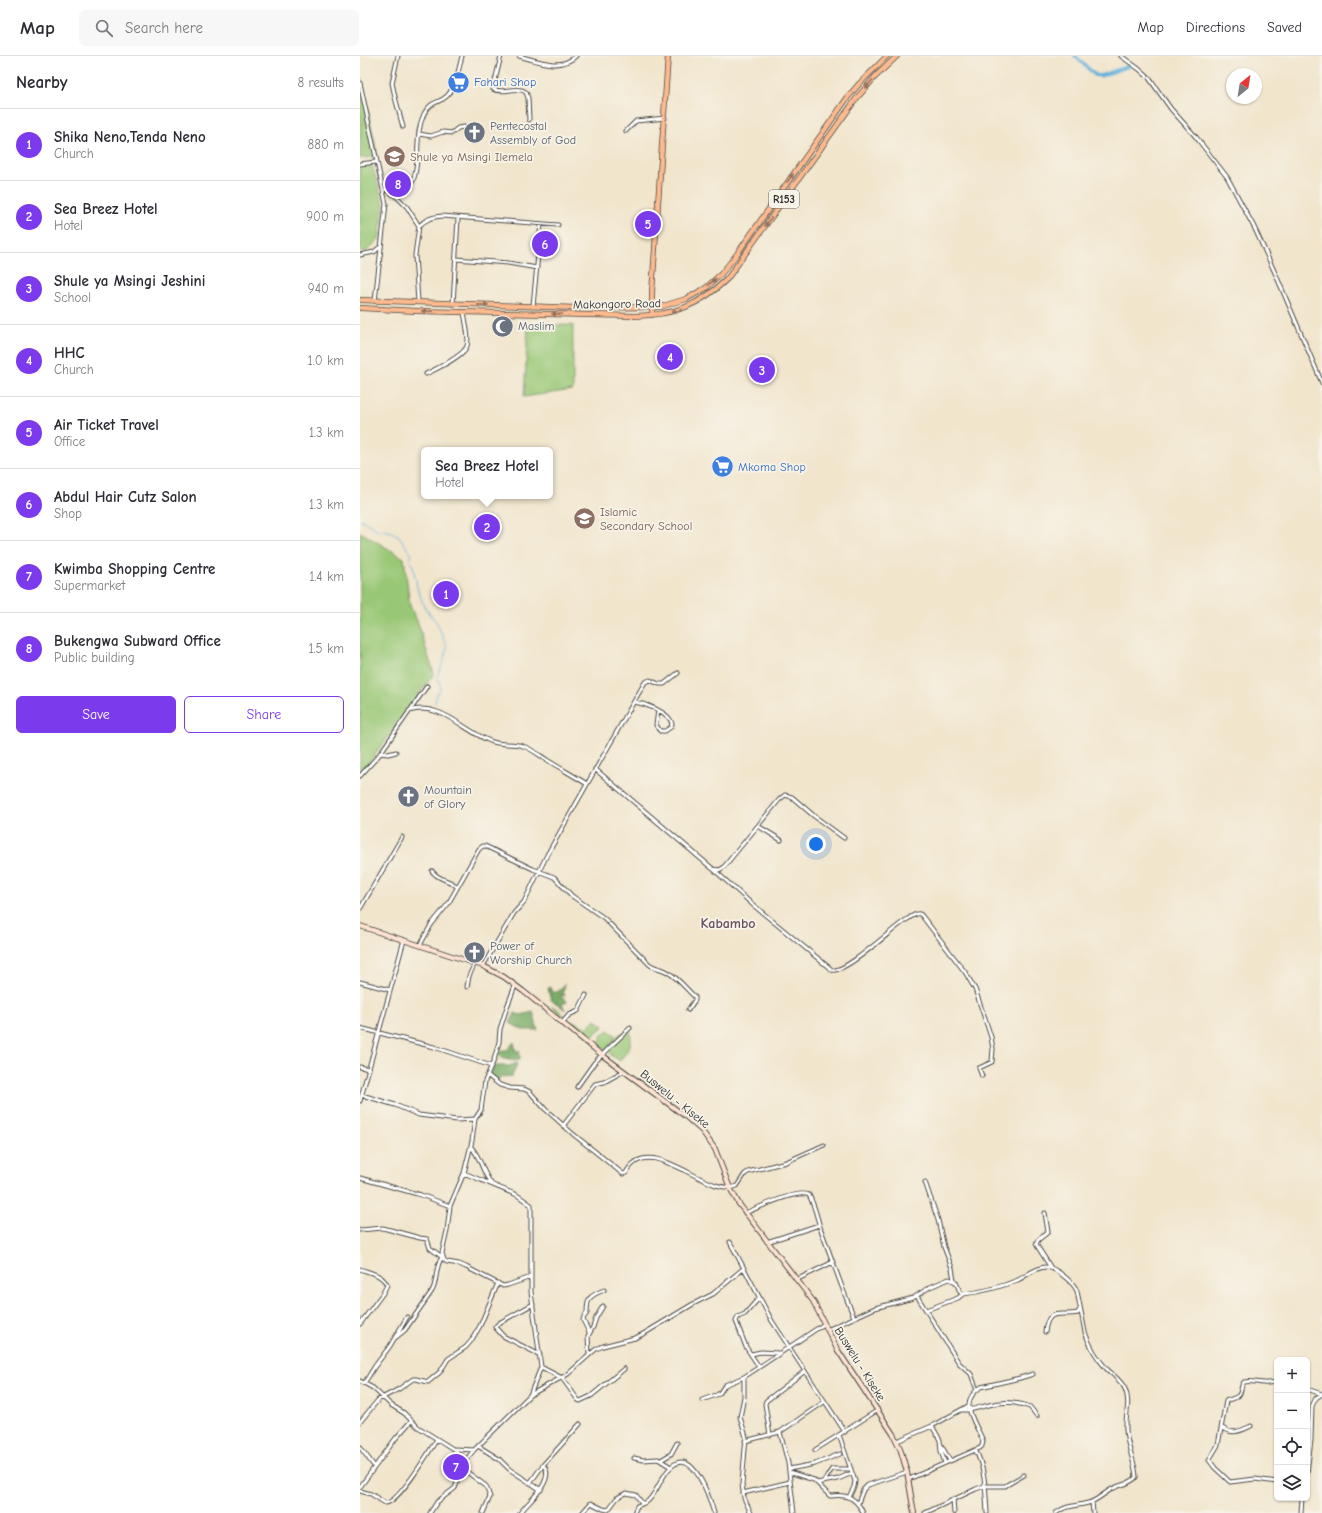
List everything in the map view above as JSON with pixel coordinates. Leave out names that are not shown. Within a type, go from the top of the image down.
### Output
[{"type":"main road","points":[[652,316],[652,293],[668,56]]},
{"type":"main road","name":"Makongoro Road","points":[[360,300],[577,308],[652,308],[669,305],[690,297],[706,288],[721,274],[737,254],[848,97],[858,84],[887,56]]},
{"type":"main road","name":"Makongoro Road","points":[[360,308],[652,316],[680,310],[690,306],[710,294],[726,279],[856,99],[875,76],[897,56]]},
{"type":"main road","name":"Buswelu - Kiseke","points":[[360,926],[475,963],[499,974],[705,1134],[715,1149],[730,1188],[745,1213],[813,1301],[837,1349],[897,1441],[909,1479],[914,1513]]},
{"type":"street","points":[[398,56],[392,83],[403,127]]},
{"type":"street","points":[[385,189],[413,181],[421,120],[431,104],[446,98],[449,94],[456,79],[462,56]]},
{"type":"street","points":[[501,56],[493,88],[498,91],[519,89],[526,92],[528,98],[529,120]]},
{"type":"street","points":[[519,56],[557,64],[567,62],[576,56]]},
{"type":"street","points":[[1121,56],[1140,69],[1149,78],[1171,109],[1196,137],[1226,177],[1254,227],[1279,281],[1322,383]]},
{"type":"street","points":[[360,83],[376,162],[385,189],[386,208],[380,247],[375,301]]},
{"type":"street","points":[[626,131],[636,121],[664,118]]},
{"type":"street","points":[[419,134],[430,136],[443,132],[452,133],[458,128],[464,127]]},
{"type":"street","points":[[360,164],[376,162]]},
{"type":"street","points":[[385,189],[402,202],[419,226]]},
{"type":"street","points":[[418,302],[415,255],[419,226],[425,221],[433,217],[558,225]]},
{"type":"street","points":[[453,304],[458,218]]},
{"type":"street","points":[[533,306],[541,224]]},
{"type":"street","points":[[360,255],[374,252],[380,247]]},
{"type":"street","points":[[456,259],[508,262],[537,268]]},
{"type":"street","points":[[426,374],[450,361],[465,350],[468,343],[464,312]]},
{"type":"street","points":[[483,966],[514,913],[524,902],[538,872],[647,681],[650,680],[659,684],[664,684],[678,673]]},
{"type":"street","points":[[360,776],[380,753],[427,686]]},
{"type":"street","points":[[635,702],[658,710],[672,721],[671,727],[665,731],[660,731],[656,725],[658,710]]},
{"type":"street","points":[[409,711],[420,708],[435,711],[461,724],[480,737],[491,742],[524,746],[587,784]]},
{"type":"street","points":[[380,753],[390,754],[396,752]]},
{"type":"street","points":[[596,769],[752,904],[832,970],[836,971],[842,968],[872,947],[914,914],[922,916],[965,972],[977,995],[988,1027],[993,1049],[992,1062],[979,1068],[982,1076]]},
{"type":"street","points":[[713,869],[719,870],[723,868],[779,800],[788,795],[844,838]]},
{"type":"street","points":[[758,826],[781,840]]},
{"type":"street","points":[[360,909],[402,837]]},
{"type":"street","points":[[420,945],[428,930],[445,909],[479,849],[485,846],[538,872],[554,878],[572,896],[604,918],[649,964],[655,968],[668,972],[679,980],[695,997],[695,1000],[688,1010]]},
{"type":"street","points":[[432,871],[439,878],[452,883],[457,887]]},
{"type":"street","points":[[360,1101],[404,940]]},
{"type":"street","points":[[467,987],[469,976],[475,963]]},
{"type":"street","points":[[360,982],[390,990]]},
{"type":"street","points":[[395,1338],[405,1330],[432,1291],[435,1284],[437,1268],[442,1257],[442,1249],[447,1231],[450,1206],[464,1173],[475,1120],[481,1110],[487,1075],[496,1051],[502,1023],[515,986]]},
{"type":"street","points":[[562,1023],[569,1015],[578,1011],[586,995]]},
{"type":"street","points":[[360,1028],[434,1047],[491,1066]]},
{"type":"street","points":[[578,1087],[593,1065],[630,1028]]},
{"type":"street","points":[[360,1067],[369,1069]]},
{"type":"street","points":[[563,1126],[595,1084],[604,1082],[624,1071]]},
{"type":"street","points":[[487,1075],[500,1085],[530,1092],[563,1126],[588,1148],[623,1174],[626,1173],[630,1166],[640,1160],[650,1159],[675,1165],[717,1186],[730,1188],[738,1186],[748,1172],[786,1162],[824,1145]]},
{"type":"street","points":[[362,1095],[395,1105],[419,1115],[457,1120],[475,1120]]},
{"type":"street","points":[[470,1146],[478,1155],[487,1177],[492,1184]]},
{"type":"street","points":[[464,1173],[517,1195],[531,1205],[532,1304],[541,1367],[539,1377],[530,1395]]},
{"type":"street","points":[[360,1178],[421,1195],[450,1206]]},
{"type":"street","points":[[924,1182],[938,1220],[944,1248],[952,1268],[954,1280],[958,1284],[960,1292],[963,1294]]},
{"type":"street","points":[[745,1213],[804,1193],[809,1195],[854,1317]]},
{"type":"street","points":[[1045,1213],[1048,1232],[1038,1240],[1036,1244],[1051,1268],[1075,1286],[1087,1338],[1101,1362],[1126,1390],[1129,1404],[1126,1420],[1126,1434],[1136,1475],[1133,1480],[1112,1489],[1092,1502],[1066,1506],[1058,1512]]},
{"type":"street","points":[[767,1242],[819,1225]]},
{"type":"street","points":[[360,1230],[383,1228],[425,1238],[428,1240],[430,1248],[447,1262],[459,1264],[505,1286],[531,1277]]},
{"type":"street","points":[[730,1242],[772,1321],[845,1432]]},
{"type":"street","points":[[796,1280],[833,1262]]},
{"type":"street","points":[[430,1513],[441,1498],[455,1488],[466,1460],[474,1450],[530,1395],[574,1370],[589,1354],[603,1346],[635,1338],[715,1292],[744,1268]]},
{"type":"street","points":[[926,1310],[958,1298],[963,1294],[1013,1281],[1041,1268],[1051,1268]]},
{"type":"street","points":[[360,1269],[380,1276],[387,1285],[383,1293],[360,1324]]},
{"type":"street","points":[[827,1330],[875,1308],[917,1296],[937,1284],[949,1279],[954,1280]]},
{"type":"street","points":[[360,1422],[376,1401],[413,1379],[426,1382],[429,1381],[440,1372],[448,1359],[466,1347],[480,1326],[498,1283]]},
{"type":"street","points":[[589,1332],[584,1324],[583,1318],[587,1313],[588,1301],[592,1296],[604,1290]]},
{"type":"street","points":[[917,1296],[959,1363],[972,1374],[977,1390]]},
{"type":"street","points":[[759,1298],[747,1312],[736,1319],[742,1339],[759,1367]]},
{"type":"street","points":[[532,1304],[499,1323],[495,1327],[496,1330],[503,1336],[540,1355]]},
{"type":"street","points":[[589,1354],[587,1342],[589,1332],[603,1306]]},
{"type":"street","points":[[1045,1332],[1047,1322],[1051,1316],[1060,1313],[1075,1314],[1079,1311],[1080,1307]]},
{"type":"street","points":[[365,1382],[387,1351],[407,1317]]},
{"type":"street","points":[[702,1400],[718,1395],[721,1393],[724,1385],[744,1377],[824,1324]]},
{"type":"street","points":[[751,1354],[761,1352],[779,1353]]},
{"type":"street","points":[[541,1367],[562,1378],[578,1400],[583,1401],[624,1369]]},
{"type":"street","points":[[770,1436],[765,1404],[766,1401],[805,1371]]},
{"type":"street","points":[[909,1479],[982,1446],[983,1441],[968,1406],[970,1396],[977,1390],[981,1387],[1033,1374]]},
{"type":"street","points":[[744,1377],[744,1397],[740,1417],[745,1433],[742,1474],[743,1493],[751,1513]]},
{"type":"street","points":[[360,1381],[365,1382],[384,1397],[391,1405],[404,1413],[411,1421],[453,1449],[466,1460]]},
{"type":"street","points":[[1274,1382],[1264,1384],[1252,1381],[1244,1382],[1241,1386],[1240,1395],[1227,1400],[1224,1403],[1222,1428],[1218,1445],[1209,1460],[1227,1480],[1231,1482],[1255,1479],[1274,1482]]},
{"type":"street","points":[[1308,1465],[1311,1440],[1312,1406],[1316,1398],[1322,1394],[1310,1390]]},
{"type":"street","points":[[745,1441],[770,1436],[780,1432],[824,1402]]},
{"type":"street","points":[[961,1410],[970,1411],[990,1404],[1005,1402],[1030,1407],[1037,1416]]},
{"type":"street","points":[[897,1441],[932,1426],[968,1406]]},
{"type":"street","points":[[815,1450],[878,1410]]},
{"type":"street","points":[[360,1487],[374,1466],[388,1450],[400,1431],[411,1421]]},
{"type":"street","points":[[530,1484],[543,1465],[580,1424]]},
{"type":"street","points":[[932,1426],[940,1440],[941,1451],[945,1463]]},
{"type":"street","points":[[1222,1428],[1229,1432],[1236,1432],[1251,1426]]},
{"type":"street","points":[[780,1432],[789,1471],[794,1513]]},
{"type":"street","points":[[839,1435],[855,1484],[848,1497]]},
{"type":"street","points":[[360,1491],[371,1494],[385,1503],[392,1501],[405,1487],[437,1439]]},
{"type":"street","points":[[661,1460],[671,1454],[677,1443]]},
{"type":"street","points":[[478,1446],[500,1459],[509,1469],[541,1490]]},
{"type":"street","points":[[941,1446],[950,1461]]},
{"type":"street","points":[[360,1447],[374,1466]]},
{"type":"street","points":[[453,1449],[474,1450]]},
{"type":"street","points":[[975,1450],[979,1459],[987,1513]]},
{"type":"street","points":[[789,1471],[816,1464],[840,1454]]},
{"type":"street","points":[[634,1458],[642,1460],[661,1460],[671,1467]]},
{"type":"street","points":[[634,1513],[636,1507],[648,1501],[671,1467],[681,1463],[688,1464],[699,1476],[714,1513]]},
{"type":"street","points":[[520,1513],[541,1490],[547,1473],[546,1468],[543,1465]]},
{"type":"street","points":[[462,1469],[486,1486],[488,1490],[490,1497],[483,1513]]},
{"type":"street","points":[[824,1481],[832,1469],[850,1469]]},
{"type":"street","points":[[789,1471],[810,1478],[830,1496],[848,1497],[858,1503],[863,1513]]},
{"type":"street","points":[[858,1503],[863,1490],[868,1485],[907,1472]]},
{"type":"street","points":[[817,1483],[838,1479],[852,1473]]},
{"type":"street","points":[[924,1513],[984,1486],[1005,1486],[1024,1475]]},
{"type":"street","points":[[743,1493],[790,1482]]},
{"type":"street","points":[[582,1513],[591,1503],[608,1510],[617,1498],[626,1493],[636,1495],[642,1503]]},
{"type":"street","points":[[953,1500],[954,1513]]},
{"type":"street","points":[[1301,1513],[1302,1501]]},
{"type":"street","points":[[1092,1502],[1093,1513]]},
{"type":"green space","points":[[361,77],[378,157],[360,158]]},
{"type":"green space","points":[[360,165],[372,165],[384,205],[379,239],[367,251],[360,252]]},
{"type":"green space","points":[[528,325],[573,325],[573,390],[524,397]]},
{"type":"green space","points":[[360,532],[404,558],[410,606],[418,623],[434,674],[360,775]]},
{"type":"green space","points":[[565,984],[563,992],[565,996],[560,996],[567,1001],[566,1003],[562,1003],[565,1010],[551,1000],[548,989],[549,987],[552,989],[551,992],[556,992],[559,991]]},
{"type":"green space","points":[[551,1007],[557,1008],[570,1022],[576,1022],[587,1028],[595,1019],[604,1026],[590,1038]]},
{"type":"green space","points":[[533,1012],[538,1030],[523,1030],[510,1023],[515,1013],[520,1015]]},
{"type":"green space","points":[[608,1030],[615,1035],[615,1038],[607,1049],[608,1054],[605,1050],[596,1046],[601,1041],[601,1036]]},
{"type":"green space","points":[[630,1031],[630,1044],[620,1061],[611,1055],[609,1049],[619,1034]]},
{"type":"green space","points":[[514,1042],[516,1052],[519,1050],[520,1059],[508,1060],[502,1058],[498,1054],[503,1050],[507,1050]]},
{"type":"green space","points":[[517,1063],[512,1076],[501,1077],[498,1081],[489,1076],[494,1066],[509,1066]]},
{"type":"waterway","points":[[1075,56],[1095,75],[1100,76],[1129,66]]},
{"type":"waterway","points":[[360,519],[376,529],[389,531],[399,536],[412,555],[409,560],[413,566],[418,591],[425,608],[437,623],[447,647],[443,663],[437,676],[441,688],[436,695],[435,703]]},
{"type":"place","name":"Fahari Shop","points":[[459,82]]},
{"type":"place","name":"Pentecostal Assembly of God","points":[[475,133]]},
{"type":"place","name":"Shule ya Msingi Ilemela","points":[[394,157]]},
{"type":"place","name":"Bukengwa Subward Office","points":[[398,184]]},
{"type":"place","name":"Air Ticket Travel","points":[[648,224]]},
{"type":"place","name":"Abdul Hair Cutz Salon","points":[[545,244]]},
{"type":"place","name":"Maslim","points":[[502,326]]},
{"type":"place","name":"HHC","points":[[670,357]]},
{"type":"place","name":"Shule ya Msingi Jeshini","points":[[762,370]]},
{"type":"place","name":"Mkoma Shop","points":[[722,467]]},
{"type":"place","name":"Islamic Secondary School","points":[[585,519]]},
{"type":"place","name":"Sea Breez Hotel","points":[[487,527]]},
{"type":"place","name":"Shika Neno,Tenda Neno","points":[[446,594]]},
{"type":"place","name":"Mountain of Glory","points":[[409,797]]},
{"type":"place","name":"Power of Worship Church","points":[[474,953]]},
{"type":"place","name":"Kwimba Shopping Centre","points":[[456,1467]]},
{"type":"district","name":"Kabambo","points":[[728,923]]}]
